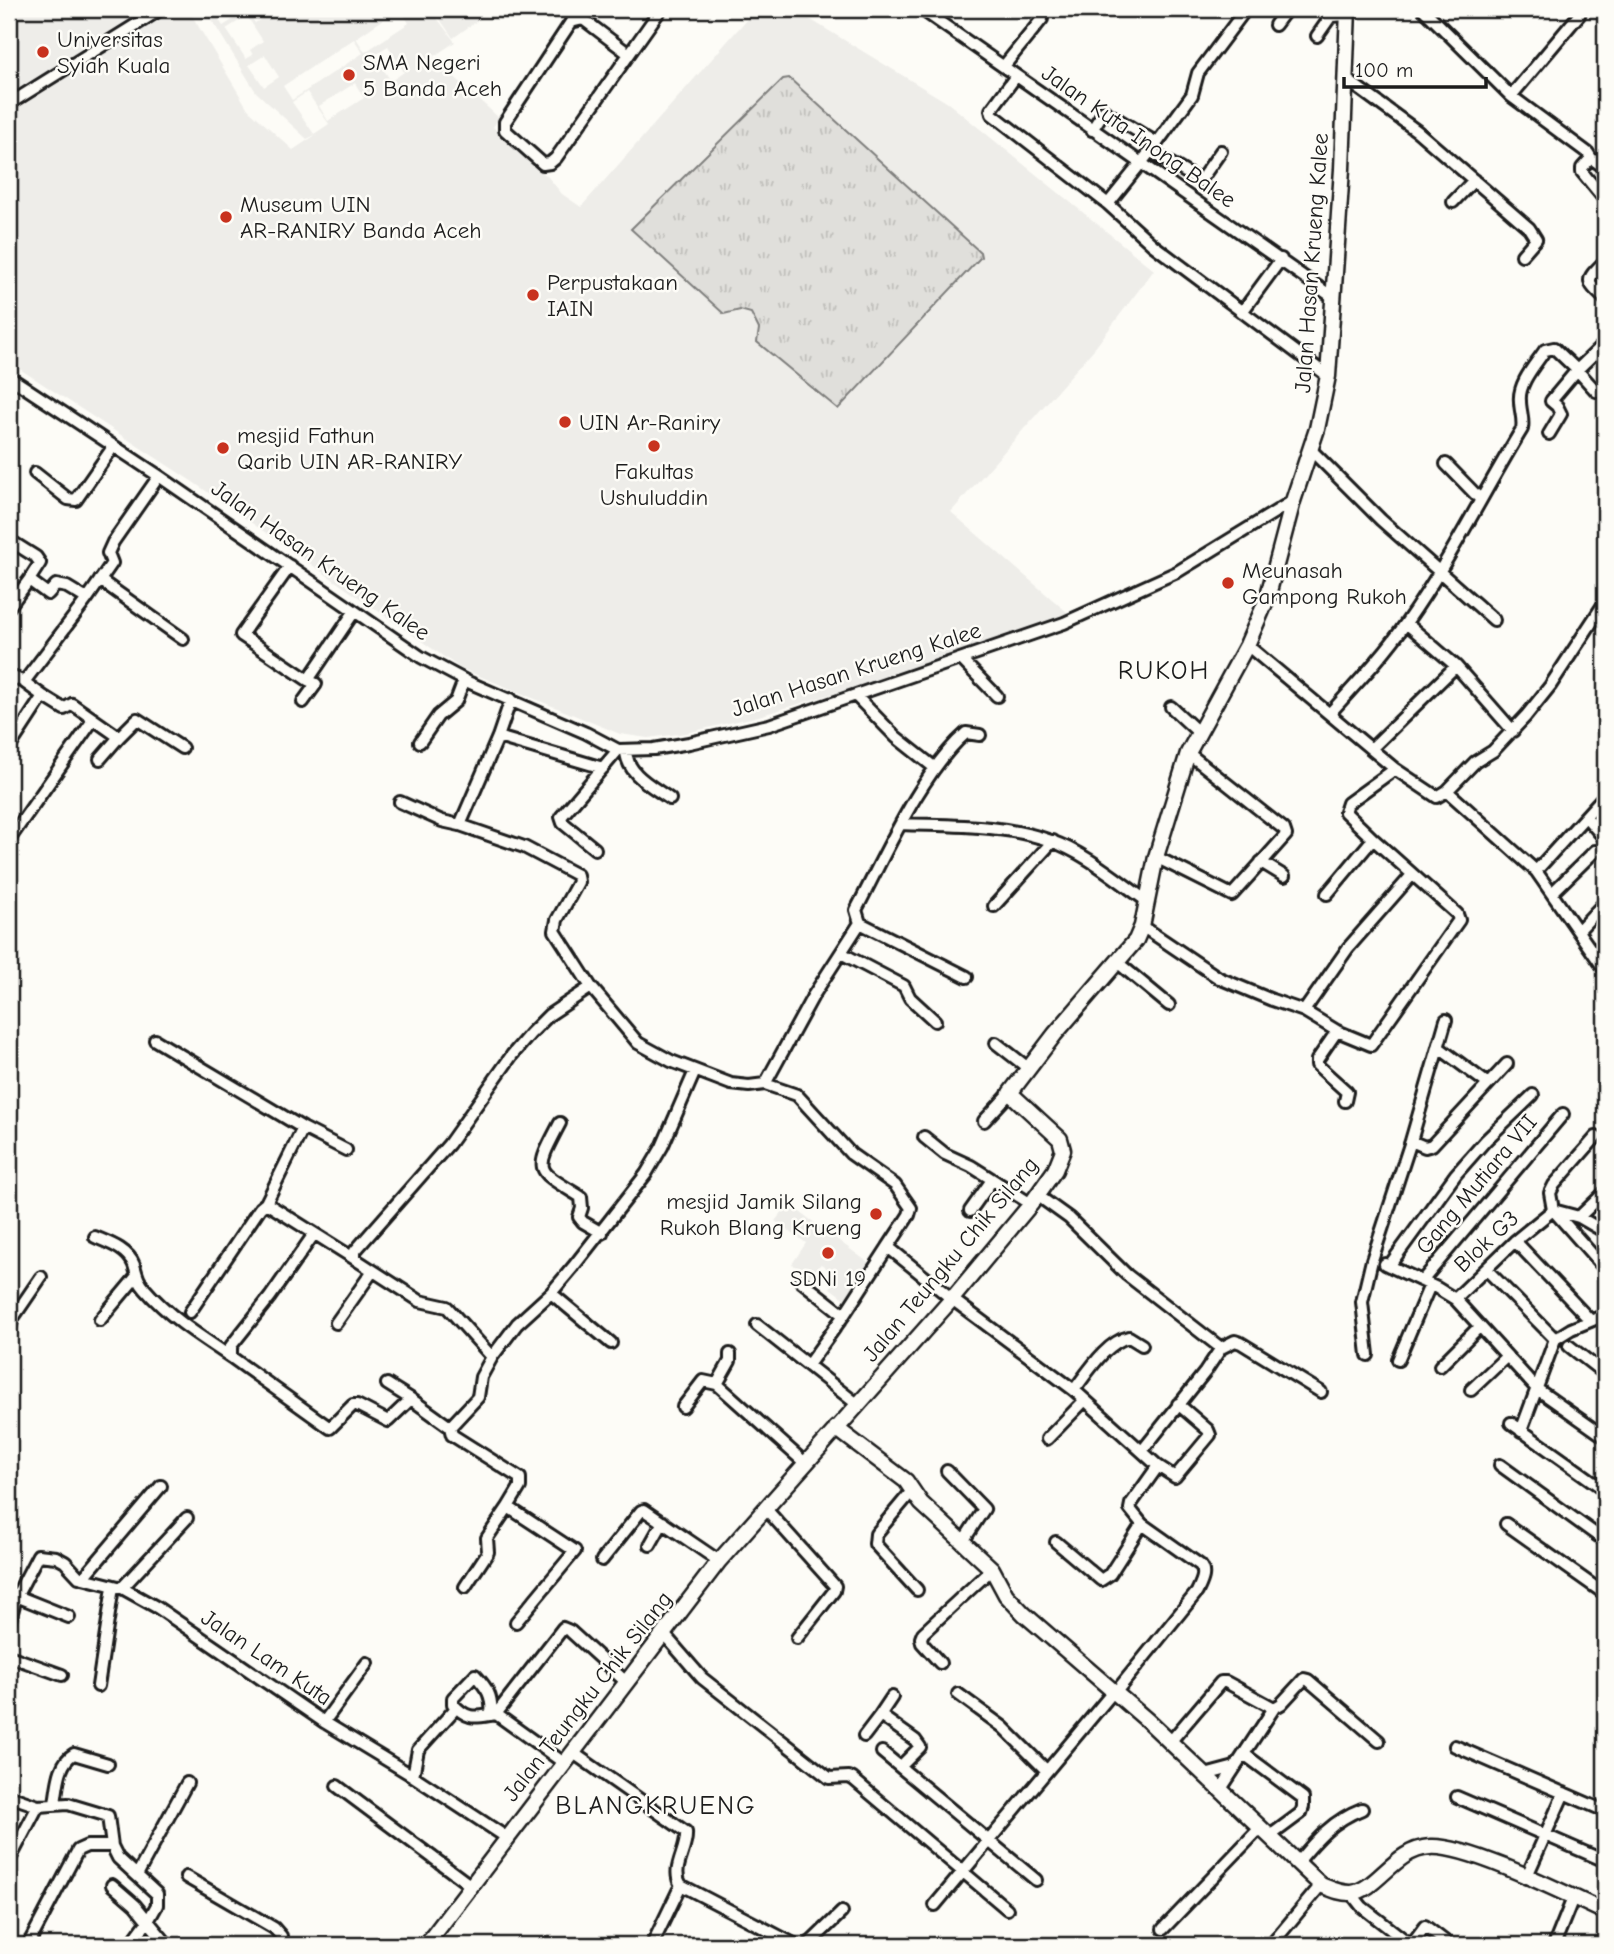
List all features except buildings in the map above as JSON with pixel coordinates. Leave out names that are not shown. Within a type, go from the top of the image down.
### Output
[{"type":"street","points":[[9,104],[161,9]]},
{"type":"street","points":[[629,54],[583,19],[571,22],[505,122],[505,130],[543,164],[550,163],[629,54],[661,9]]},
{"type":"street","name":"Jalan Kuta Inong Balee","points":[[921,9],[1334,298]]},
{"type":"street","points":[[1108,204],[1192,95],[1198,73],[1246,9]]},
{"type":"street","points":[[1275,25],[1287,9]]},
{"type":"street","points":[[1423,9],[1511,96],[1536,117],[1573,140],[1605,168]]},
{"type":"street","points":[[1511,96],[1579,15],[1581,9]]},
{"type":"street","points":[[1317,36],[1327,20],[1342,12]]},
{"type":"street","name":"Jalan Hasan Krueng Kalee","points":[[10,381],[159,476],[421,657],[464,680],[622,750],[654,749],[714,739],[769,725],[1064,622],[1196,562],[1293,501],[1317,429],[1328,376],[1346,79],[1342,12]]},
{"type":"street","points":[[1004,66],[1042,19]]},
{"type":"street","points":[[1016,76],[991,110],[992,114],[1108,204],[1153,245],[1328,376]]},
{"type":"street","points":[[1346,79],[1391,110],[1535,234],[1534,243],[1522,255]]},
{"type":"street","points":[[1092,130],[1104,111],[1199,181],[1221,151]]},
{"type":"street","points":[[1591,158],[1582,168],[1582,172],[1605,200]]},
{"type":"street","points":[[1453,202],[1474,180]]},
{"type":"street","points":[[1605,206],[1605,215]]},
{"type":"street","points":[[1242,312],[1281,259]]},
{"type":"street","points":[[1605,261],[1588,281],[1605,299]]},
{"type":"street","points":[[1549,434],[1561,414],[1551,401],[1577,369],[1605,343]]},
{"type":"street","points":[[1330,713],[1371,668],[1406,623],[1438,572],[1522,429],[1524,421],[1520,394],[1523,383],[1545,350],[1555,348],[1596,391],[1605,384]]},
{"type":"street","points":[[34,473],[68,499],[76,500],[113,447]]},
{"type":"street","points":[[1310,449],[1381,520],[1494,620]]},
{"type":"street","points":[[1446,464],[1480,499]]},
{"type":"street","points":[[24,682],[112,563],[108,553],[113,542],[159,476]]},
{"type":"street","points":[[984,1121],[1136,940],[1142,926],[1156,857],[1188,753],[1247,645],[1267,599],[1293,501]]},
{"type":"street","points":[[9,540],[36,557],[40,563],[9,606]]},
{"type":"street","points":[[290,566],[241,635],[316,684],[303,702]]},
{"type":"street","points":[[29,580],[48,594],[56,585],[67,587],[87,599]]},
{"type":"street","points":[[100,580],[183,639]]},
{"type":"street","points":[[1247,645],[1395,769],[1435,797],[1447,791],[1468,767],[1493,751],[1513,731],[1550,686],[1605,602]]},
{"type":"street","points":[[308,680],[354,612]]},
{"type":"street","points":[[1406,623],[1456,666],[1513,731]]},
{"type":"street","points":[[961,659],[997,696]]},
{"type":"street","points":[[1371,749],[1456,666]]},
{"type":"street","points":[[9,675],[64,709],[72,704],[119,737]]},
{"type":"street","points":[[420,742],[438,716],[456,701],[464,680]]},
{"type":"street","points":[[9,748],[43,696]]},
{"type":"street","points":[[856,696],[896,737],[935,768]]},
{"type":"street","points":[[460,825],[498,737],[511,699]]},
{"type":"street","points":[[1171,707],[1199,733]]},
{"type":"street","points":[[100,759],[137,719],[182,748]]},
{"type":"street","points":[[11,837],[93,720]]},
{"type":"street","points":[[967,977],[860,923],[856,911],[901,824],[935,768],[966,733],[980,734]]},
{"type":"street","points":[[498,737],[603,768]]},
{"type":"street","points":[[595,849],[561,819],[603,768],[622,750],[632,770],[670,799]]},
{"type":"street","points":[[1156,857],[1229,895],[1234,894],[1285,837],[1284,829],[1188,753]]},
{"type":"street","points":[[1142,926],[1219,978],[1304,1011],[1337,1031],[1371,1045],[1459,920],[1457,914],[1347,814],[1345,806],[1371,784],[1395,769]]},
{"type":"street","points":[[1447,791],[1536,871],[1605,970]]},
{"type":"street","points":[[1536,871],[1605,795]]},
{"type":"street","points":[[400,802],[442,821],[524,847],[577,875],[578,881],[557,920],[555,930],[591,986],[638,1043],[653,1053],[695,1071],[739,1086],[765,1084],[797,1094],[851,1154],[895,1185],[909,1202],[909,1215],[808,1365]]},
{"type":"street","points":[[1586,817],[1605,839]]},
{"type":"street","points":[[901,824],[983,827],[1053,841],[1147,901]]},
{"type":"street","points":[[1327,894],[1373,839]]},
{"type":"street","points":[[995,906],[1053,841]]},
{"type":"street","points":[[1552,893],[1595,851]]},
{"type":"street","points":[[1261,862],[1284,876]]},
{"type":"street","points":[[1304,1011],[1348,948],[1412,875]]},
{"type":"street","points":[[1578,931],[1605,902]]},
{"type":"street","points":[[765,1084],[813,996],[860,923]]},
{"type":"street","points":[[841,953],[904,986],[910,998],[935,1021]]},
{"type":"street","points":[[1117,962],[1169,1005]]},
{"type":"street","points":[[355,1259],[355,1251],[449,1144],[530,1034],[548,1015],[591,986]]},
{"type":"street","points":[[1368,1355],[1362,1302],[1372,1259],[1411,1141],[1446,1020]]},
{"type":"street","points":[[1337,1031],[1316,1063],[1345,1090],[1345,1101]]},
{"type":"street","points":[[155,1041],[303,1128],[346,1150]]},
{"type":"street","points":[[996,1043],[1028,1068]]},
{"type":"street","points":[[1438,1047],[1489,1084]]},
{"type":"street","points":[[1411,1141],[1425,1147],[1432,1145],[1507,1064]]},
{"type":"street","points":[[450,1427],[478,1397],[481,1377],[492,1357],[517,1324],[551,1293],[602,1233],[662,1147],[695,1071]]},
{"type":"street","name":"Jalan Teungku Chik Silang","points":[[426,1945],[719,1561],[952,1299],[1034,1200],[1055,1170],[1063,1146],[1058,1136],[1010,1093]]},
{"type":"street","points":[[1389,1266],[1455,1174],[1533,1095]]},
{"type":"street","name":"Gang Mutiara VII","points":[[1398,1360],[1426,1283],[1563,1114]]},
{"type":"street","points":[[560,1123],[541,1159],[541,1167],[545,1175],[581,1197],[579,1217],[602,1233]]},
{"type":"street","points":[[190,1312],[266,1203],[303,1128]]},
{"type":"street","points":[[924,1137],[945,1154],[971,1166],[992,1181],[1069,1218],[1126,1275],[1221,1348]]},
{"type":"street","points":[[1596,1137],[1550,1193],[1553,1210],[1605,1269]]},
{"type":"street","points":[[970,1211],[992,1181]]},
{"type":"street","points":[[1579,1217],[1605,1192]]},
{"type":"street","points":[[266,1203],[420,1301],[447,1307],[492,1357]]},
{"type":"street","points":[[1553,1210],[1579,1217],[1605,1232]]},
{"type":"street","name":"Blok G3","points":[[1372,1259],[1455,1299],[1515,1241],[1553,1210]]},
{"type":"street","points":[[231,1357],[231,1346],[270,1297],[314,1234]]},
{"type":"street","points":[[95,1237],[116,1245],[130,1257],[136,1277],[145,1290],[183,1325],[330,1428],[353,1405],[388,1421],[411,1399]]},
{"type":"street","points":[[1515,1241],[1590,1320]]},
{"type":"street","points":[[888,1247],[952,1299],[1074,1390],[1158,1466],[1174,1477],[1210,1435],[1208,1430],[1178,1404]]},
{"type":"street","points":[[1486,1269],[1555,1339]]},
{"type":"street","points":[[336,1323],[372,1272]]},
{"type":"street","points":[[9,1331],[11,1317],[41,1277]]},
{"type":"street","points":[[100,1320],[136,1277]]},
{"type":"street","points":[[801,1282],[844,1315]]},
{"type":"street","points":[[551,1293],[611,1343]]},
{"type":"street","points":[[1455,1299],[1537,1388],[1605,1437]]},
{"type":"street","points":[[1521,1431],[1555,1339],[1605,1315]]},
{"type":"street","points":[[757,1325],[857,1404]]},
{"type":"street","points":[[1440,1366],[1479,1327]]},
{"type":"street","points":[[1074,1390],[1106,1352],[1122,1339],[1129,1337],[1142,1345]]},
{"type":"street","points":[[1142,1451],[1221,1348],[1235,1341],[1321,1392]]},
{"type":"street","points":[[1569,1346],[1605,1374]]},
{"type":"street","points":[[717,1384],[730,1361],[730,1354]]},
{"type":"street","points":[[1471,1390],[1507,1356]]},
{"type":"street","points":[[683,1407],[703,1381],[717,1384],[805,1462]]},
{"type":"street","points":[[387,1384],[450,1427],[452,1435],[520,1478],[520,1487],[487,1538],[488,1552],[465,1587]]},
{"type":"street","points":[[1047,1439],[1085,1400]]},
{"type":"street","points":[[1511,1423],[1605,1490]]},
{"type":"street","points":[[836,1427],[898,1474],[921,1503],[964,1540],[992,1569],[1006,1595],[1024,1614],[1170,1742],[1321,1885],[1352,1893],[1362,1889],[1408,1853],[1429,1847],[1466,1853],[1605,1912]]},
{"type":"street","points":[[1500,1465],[1605,1541]]},
{"type":"street","points":[[935,1905],[1197,1591],[1204,1572],[1197,1562],[1142,1524],[1130,1507],[1158,1466]]},
{"type":"street","points":[[947,1471],[984,1509],[964,1540]]},
{"type":"street","points":[[84,1577],[161,1486]]},
{"type":"street","points":[[912,1490],[876,1534],[874,1544],[916,1590]]},
{"type":"street","points":[[508,1507],[575,1551],[516,1622]]},
{"type":"street","points":[[766,1509],[835,1586],[834,1591],[797,1637]]},
{"type":"street","points":[[602,1560],[641,1511],[648,1511],[719,1561]]},
{"type":"street","points":[[97,1685],[118,1588],[187,1518]]},
{"type":"street","points":[[650,1545],[663,1522]]},
{"type":"street","points":[[1056,1542],[1101,1580],[1110,1574],[1142,1524]]},
{"type":"street","points":[[1506,1524],[1605,1594]]},
{"type":"street","name":"Jalan Lam Kuta","points":[[13,1595],[39,1554],[56,1557],[78,1576],[118,1588],[158,1608],[324,1722],[414,1776],[506,1837]]},
{"type":"street","points":[[940,1663],[922,1643],[923,1633],[992,1569]]},
{"type":"street","points":[[9,1624],[13,1595],[69,1617]]},
{"type":"street","points":[[493,1714],[488,1689],[475,1675],[453,1698],[453,1704],[464,1713],[479,1718],[493,1714],[563,1628],[570,1631],[626,1682]]},
{"type":"street","points":[[663,1633],[702,1678],[741,1711],[829,1778],[853,1779],[1007,1909]]},
{"type":"street","points":[[9,1656],[62,1675]]},
{"type":"street","points":[[324,1722],[367,1662]]},
{"type":"street","points":[[1221,1789],[1274,1708],[1304,1679],[1379,1741]]},
{"type":"street","points":[[1170,1742],[1222,1682],[1274,1708]]},
{"type":"street","points":[[958,1694],[1003,1727],[1046,1770]]},
{"type":"street","points":[[864,1736],[892,1698]]},
{"type":"street","points":[[414,1776],[418,1750],[456,1708]]},
{"type":"street","points":[[493,1714],[568,1757],[685,1832],[686,1844],[677,1872],[681,1885],[652,1945]]},
{"type":"street","points":[[880,1715],[919,1744],[920,1747],[900,1767]]},
{"type":"street","points":[[1455,1746],[1605,1811]]},
{"type":"street","points":[[882,1752],[1036,1880]]},
{"type":"street","points":[[55,1803],[63,1762],[68,1757],[74,1754],[108,1764]]},
{"type":"street","points":[[1163,1929],[1266,1832],[1301,1813],[1303,1798],[1244,1754]]},
{"type":"street","points":[[1205,1774],[1235,1767]]},
{"type":"street","points":[[137,1875],[187,1783]]},
{"type":"street","points":[[337,1786],[471,1886]]},
{"type":"street","points":[[1526,1878],[1564,1793]]},
{"type":"street","points":[[9,1796],[38,1805],[68,1804],[108,1816],[112,1846],[118,1858],[158,1898],[148,1921],[130,1945]]},
{"type":"street","points":[[1457,1797],[1605,1861]]},
{"type":"street","points":[[9,1860],[38,1805]]},
{"type":"street","points":[[1297,1863],[1324,1832],[1362,1809]]},
{"type":"street","points":[[28,1945],[78,1850],[87,1846],[112,1846]]},
{"type":"street","points":[[186,1877],[274,1927],[281,1936],[279,1945]]},
{"type":"street","points":[[112,1885],[135,1905],[168,1945]]},
{"type":"street","points":[[681,1885],[796,1945]]},
{"type":"street","points":[[1271,1945],[1321,1885]]},
{"type":"street","points":[[1352,1893],[1362,1907],[1411,1945],[1425,1926],[1450,1945]]},
{"type":"street","points":[[1555,1945],[1573,1898]]},
{"type":"street","points":[[808,1945],[842,1912]]},
{"type":"shaded area","name":"Universitas Syiah Kuala","points":[[9,9],[145,9],[9,94]]},
{"type":"shaded area","name":"UIN Ar-Raniry","points":[[176,9],[188,9],[248,109],[293,150],[317,134],[307,139],[256,92],[205,9],[212,9],[223,26],[237,17],[232,9],[249,9],[247,11],[255,23],[277,9],[380,9],[384,15],[399,9],[356,38],[365,52],[409,23],[400,9],[430,9],[455,42],[433,57],[499,118],[493,127],[548,177],[562,194],[581,207],[756,9],[793,9],[948,103],[1154,270],[1094,349],[951,512],[1068,613],[881,679],[759,716],[686,733],[648,738],[620,734],[460,668],[193,482],[9,362],[9,114]],"holes":[[[247,16],[263,41],[250,50],[253,55],[246,59],[226,29]],[[354,39],[363,53],[292,100],[283,86]],[[388,46],[404,72],[391,81],[374,55]],[[265,55],[279,77],[264,87],[249,65]],[[355,83],[364,98],[328,121],[319,106]],[[307,92],[329,124],[314,134],[292,102]]]},
{"type":"shaded area","points":[[433,9],[494,9],[453,38]]},
{"type":"shaded area","name":"SDNi 19","points":[[789,1204],[873,1266],[850,1303],[830,1288],[837,1276],[821,1264],[809,1277],[792,1264],[806,1243],[775,1221]]},
{"type":"green space","points":[[789,78],[980,252],[981,257],[838,409],[757,342],[759,329],[751,313],[740,310],[724,314],[631,229],[783,79]]},
{"type":"place","name":"Universitas Syiah Kuala","points":[[43,52]]},
{"type":"place","name":"SMA Negeri 5 Banda Aceh","points":[[349,75]]},
{"type":"place","name":"Museum UIN AR-RANIRY Banda Aceh","points":[[226,217]]},
{"type":"place","name":"Perpustakaan IAIN","points":[[533,295]]},
{"type":"place","name":"UIN Ar-Raniry","points":[[565,422]]},
{"type":"place","name":"Fakultas Ushuluddin","points":[[654,446]]},
{"type":"place","name":"mesjid Fathun Qarib UIN AR-RANIRY","points":[[223,448]]},
{"type":"place","name":"Meunasah Gampong Rukoh","points":[[1228,583]]},
{"type":"place","name":"mesjid Jamik Silang Rukoh Blang Krueng","points":[[876,1214]]},
{"type":"place","name":"SDNi 19","points":[[828,1253]]},
{"type":"district","name":"RUKOH","points":[[1164,670]]},
{"type":"district","name":"BLANGKRUENG","points":[[656,1805]]}]
